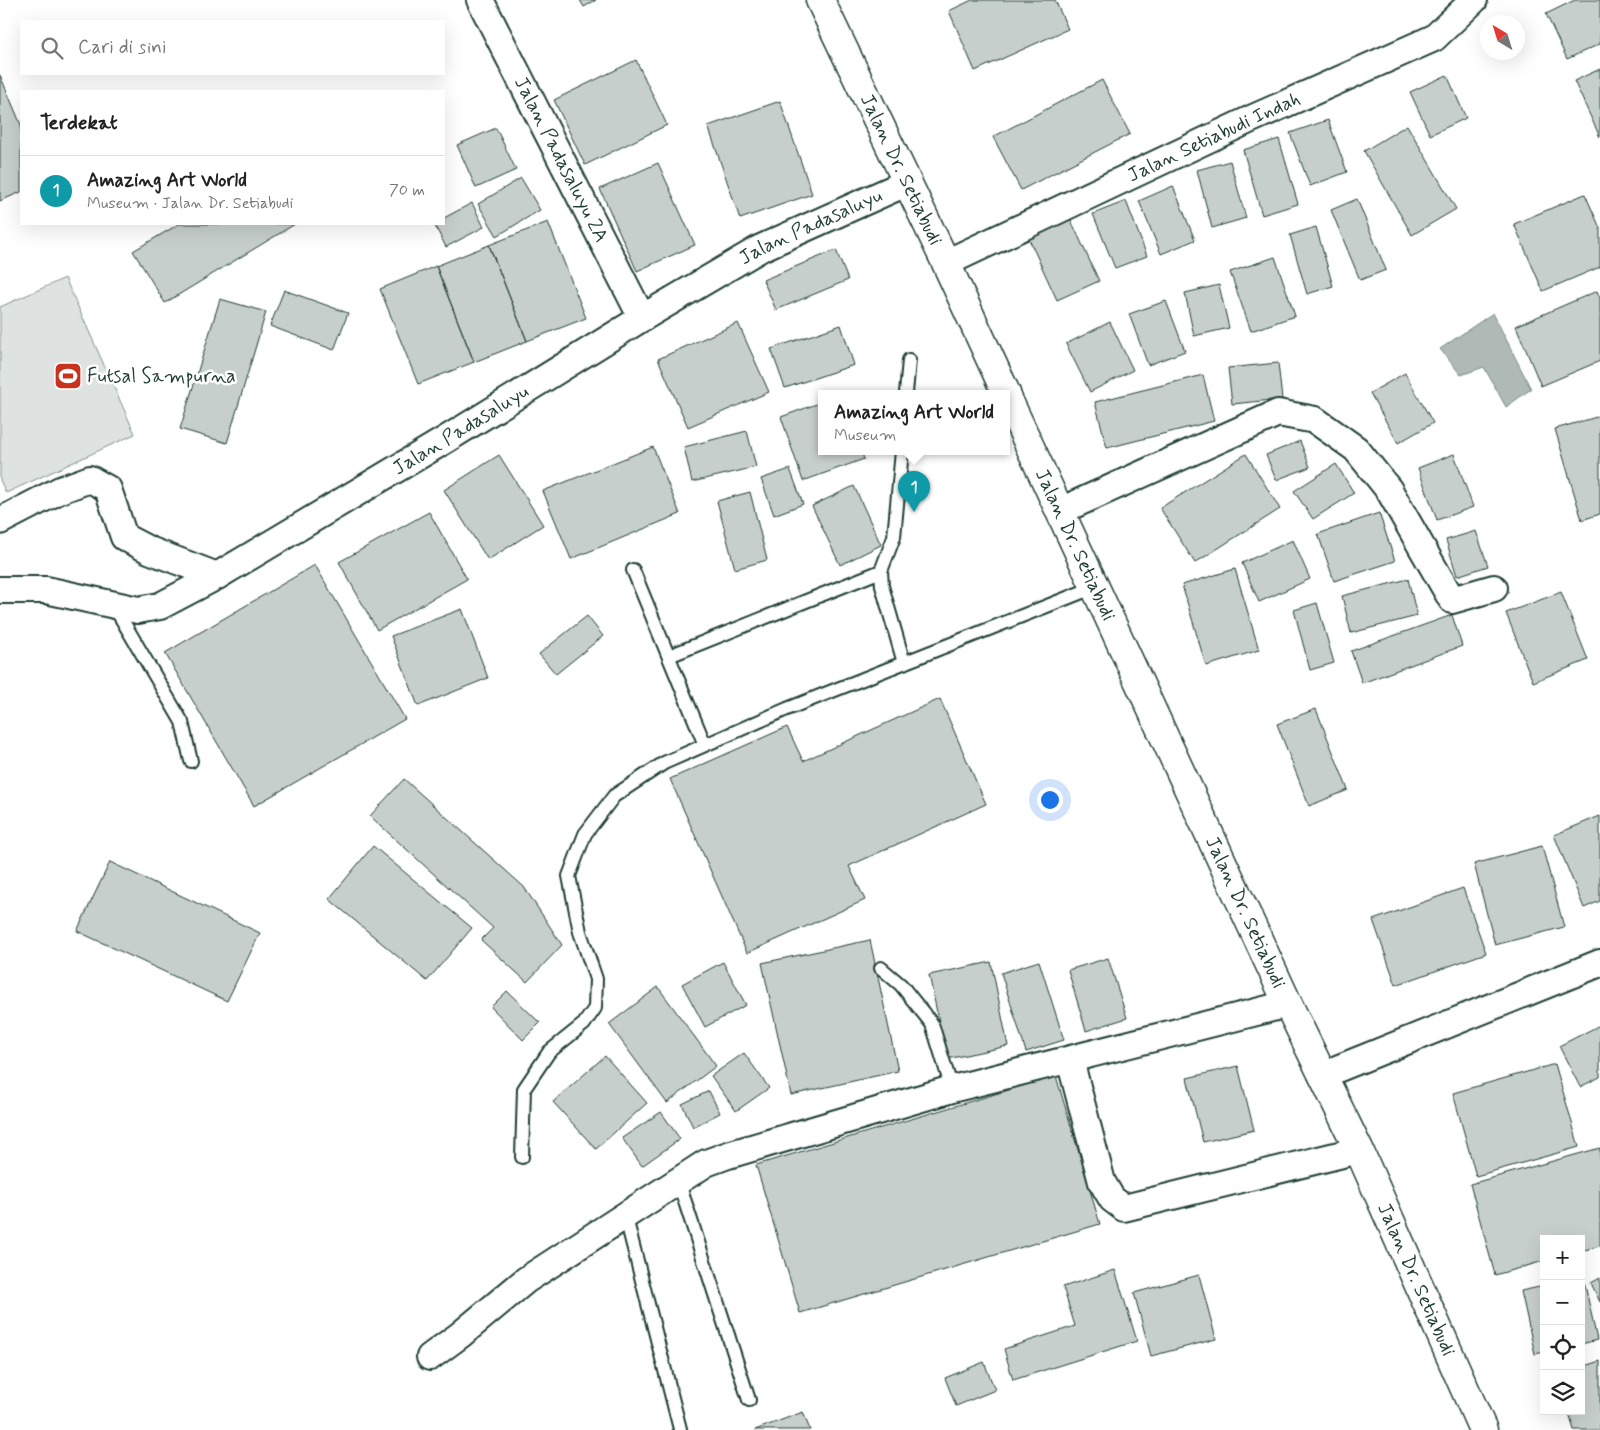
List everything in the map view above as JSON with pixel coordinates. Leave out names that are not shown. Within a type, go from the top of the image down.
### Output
[{"type":"main road","name":"Jalan Dr. Setiabudi","points":[[820,0],[906,183],[946,263],[1004,390]]},
{"type":"main road","name":"Jalan Dr. Setiabudi","points":[[1010,403],[1288,1004],[1359,1150],[1483,1430]]},
{"type":"street","name":"Jalan Padasaluyu 2A","points":[[480,0],[642,318]]},
{"type":"street","name":"Jalan Setiabudi Indah","points":[[946,263],[1242,123],[1434,38],[1474,0]]},
{"type":"street","name":"Jalan Padasaluyu","points":[[0,590],[46,590],[138,610],[160,606],[217,576],[761,248],[906,183]]},
{"type":"street","points":[[1060,511],[1278,413],[1315,420],[1356,450],[1390,490],[1452,600],[1494,588]]},
{"type":"street","points":[[0,521],[60,490],[90,479],[108,489],[124,537],[148,550],[217,576]]},
{"type":"street","points":[[1322,1075],[1600,963]]},
{"type":"street","points":[[430,1356],[460,1335],[526,1280],[706,1163],[728,1154],[952,1089],[1288,1004]]},
{"type":"street","points":[[1070,1060],[1102,1182],[1112,1199],[1124,1208],[1359,1150]]},
{"type":"lane","points":[[906,390],[909,360]]},
{"type":"lane","points":[[902,455],[894,537],[881,571],[882,586],[904,663]]},
{"type":"lane","points":[[633,570],[706,745]]},
{"type":"lane","points":[[669,656],[881,571]]},
{"type":"lane","points":[[522,1157],[524,1088],[549,1052],[584,1024],[594,1008],[596,979],[580,932],[569,876],[585,834],[614,796],[664,763],[787,708],[1096,587]]},
{"type":"lane","points":[[113,604],[182,722],[191,761]]},
{"type":"lane","points":[[882,968],[901,985],[932,1024],[952,1089]]},
{"type":"lane","points":[[678,1180],[749,1400]]},
{"type":"lane","points":[[625,1214],[680,1429]]},
{"type":"shaded area","name":"Futsal Sampurna","points":[[65,278],[135,434],[6,493],[0,480],[0,307]]},
{"type":"shaded area","points":[[1493,313],[1531,389],[1506,407],[1484,367],[1461,375],[1440,349]]},
{"type":"building","points":[[580,0],[596,0],[584,7]]},
{"type":"building","points":[[972,0],[1055,0],[1068,29],[975,71],[949,11]]},
{"type":"building","points":[[1575,0],[1600,0],[1600,44],[1567,59],[1546,14]]},
{"type":"building","points":[[636,60],[667,125],[585,165],[554,100]]},
{"type":"building","points":[[1600,69],[1600,137],[1574,81]]},
{"type":"building","points":[[0,75],[20,123],[20,192],[0,201]]},
{"type":"building","points":[[1447,75],[1466,118],[1430,135],[1410,92]]},
{"type":"building","points":[[1102,80],[1130,134],[1021,190],[993,137]]},
{"type":"building","points":[[780,101],[812,194],[740,219],[708,126]]},
{"type":"building","points":[[1328,120],[1347,172],[1310,186],[1290,133]]},
{"type":"building","points":[[1407,125],[1456,209],[1412,235],[1364,151]]},
{"type":"building","points":[[496,128],[516,170],[476,188],[457,145]]},
{"type":"building","points":[[1279,139],[1298,204],[1262,215],[1243,150]]},
{"type":"building","points":[[1230,161],[1246,218],[1212,228],[1197,170]]},
{"type":"building","points":[[658,163],[695,245],[637,271],[600,189]]},
{"type":"building","points":[[521,178],[540,210],[497,236],[478,204]]},
{"type":"building","points":[[1173,186],[1195,240],[1161,254],[1139,201]]},
{"type":"building","points":[[1585,194],[1600,228],[1600,267],[1543,291],[1514,224]]},
{"type":"building","points":[[1357,199],[1386,270],[1360,280],[1331,210]]},
{"type":"building","points":[[1126,201],[1147,256],[1115,268],[1093,214]]},
{"type":"building","points":[[472,203],[484,227],[446,247],[435,225],[445,225],[445,217]]},
{"type":"building","points":[[1070,218],[1099,281],[1057,300],[1028,237]]},
{"type":"building","points":[[548,222],[586,318],[527,341],[489,245]]},
{"type":"building","points":[[177,225],[293,225],[165,303],[133,251]]},
{"type":"building","points":[[1316,227],[1333,286],[1307,294],[1290,235]]},
{"type":"building","points":[[489,245],[527,341],[474,362],[436,266]]},
{"type":"building","points":[[836,250],[848,280],[776,310],[763,280]]},
{"type":"building","points":[[1275,257],[1295,316],[1251,331],[1230,272]]},
{"type":"building","points":[[436,266],[474,362],[418,384],[380,289]]},
{"type":"building","points":[[1219,285],[1229,328],[1194,336],[1185,293]]},
{"type":"building","points":[[284,290],[348,313],[334,350],[270,326]]},
{"type":"building","points":[[1597,291],[1600,298],[1600,361],[1541,386],[1516,326]]},
{"type":"building","points":[[220,299],[266,312],[227,443],[180,429]]},
{"type":"building","points":[[1166,301],[1185,351],[1148,365],[1129,314]]},
{"type":"building","points":[[1110,322],[1133,370],[1090,392],[1066,344]]},
{"type":"building","points":[[738,323],[769,392],[688,427],[658,359]]},
{"type":"building","points":[[841,325],[854,365],[785,388],[771,349]]},
{"type":"building","points":[[1278,363],[1282,399],[1232,404],[1228,368]]},
{"type":"building","points":[[1405,373],[1433,423],[1398,443],[1370,393]]},
{"type":"building","points":[[1203,375],[1214,421],[1107,448],[1095,402]]},
{"type":"building","points":[[818,403],[818,455],[862,455],[864,459],[803,481],[781,417]]},
{"type":"building","points":[[1600,416],[1600,514],[1582,520],[1555,429]]},
{"type":"building","points":[[747,431],[756,467],[692,482],[684,447]]},
{"type":"building","points":[[1300,441],[1310,467],[1276,480],[1266,455]]},
{"type":"building","points":[[653,447],[680,514],[571,559],[543,491]]},
{"type":"building","points":[[1246,454],[1280,509],[1195,563],[1160,508]]},
{"type":"building","points":[[1454,454],[1473,507],[1437,520],[1418,468]]},
{"type":"building","points":[[499,455],[543,525],[488,560],[444,490]]},
{"type":"building","points":[[1336,464],[1354,493],[1313,519],[1294,491]]},
{"type":"building","points":[[790,469],[803,504],[774,515],[761,479]]},
{"type":"building","points":[[854,486],[881,545],[840,565],[812,506]]},
{"type":"building","points":[[750,492],[767,560],[735,569],[717,501]]},
{"type":"building","points":[[429,512],[467,579],[377,630],[339,562]]},
{"type":"building","points":[[1379,513],[1395,561],[1334,581],[1318,534]]},
{"type":"building","points":[[1476,531],[1488,566],[1457,576],[1446,540]]},
{"type":"building","points":[[1293,540],[1310,579],[1259,602],[1242,563]]},
{"type":"building","points":[[315,565],[405,719],[254,806],[165,653]]},
{"type":"building","points":[[1235,569],[1259,650],[1206,666],[1182,585]]},
{"type":"building","points":[[1408,579],[1417,616],[1351,633],[1342,596]]},
{"type":"building","points":[[1561,592],[1588,660],[1533,682],[1506,613]]},
{"type":"building","points":[[1317,603],[1334,663],[1310,670],[1294,610]]},
{"type":"building","points":[[462,609],[488,678],[418,706],[391,636]]},
{"type":"building","points":[[1452,615],[1462,646],[1362,683],[1351,651]]},
{"type":"building","points":[[587,616],[603,636],[556,674],[539,654]]},
{"type":"building","points":[[940,699],[986,804],[849,866],[865,900],[747,953],[670,779],[787,727],[803,761]]},
{"type":"building","points":[[1316,709],[1348,790],[1309,806],[1277,724]]},
{"type":"building","points":[[404,779],[524,887],[562,945],[527,982],[481,940],[493,928],[370,816]]},
{"type":"building","points":[[1600,816],[1600,901],[1584,908],[1554,835]]},
{"type":"building","points":[[373,846],[472,928],[427,981],[329,899]]},
{"type":"building","points":[[1542,846],[1564,927],[1495,945],[1474,864]]},
{"type":"building","points":[[110,862],[260,933],[227,1001],[77,931]]},
{"type":"building","points":[[1463,888],[1486,953],[1396,985],[1373,920]]},
{"type":"building","points":[[870,940],[898,1071],[791,1095],[762,963]]},
{"type":"building","points":[[1108,958],[1127,1018],[1086,1031],[1068,970]]},
{"type":"building","points":[[1039,961],[1064,1040],[1026,1052],[1001,973]]},
{"type":"building","points":[[723,962],[746,1005],[705,1027],[682,984]]},
{"type":"building","points":[[991,962],[1008,1046],[947,1059],[929,975]]},
{"type":"building","points":[[658,987],[716,1066],[667,1103],[609,1024]]},
{"type":"building","points":[[507,991],[540,1023],[523,1040],[491,1007]]},
{"type":"building","points":[[1600,1025],[1600,1077],[1580,1087],[1559,1046]]},
{"type":"building","points":[[744,1053],[769,1088],[736,1111],[711,1076]]},
{"type":"building","points":[[605,1056],[647,1103],[596,1149],[553,1102]]},
{"type":"building","points":[[1555,1064],[1579,1147],[1476,1176],[1453,1093]]},
{"type":"building","points":[[1238,1066],[1254,1130],[1203,1142],[1187,1078]]},
{"type":"building","points":[[1056,1076],[1100,1224],[800,1313],[756,1165]]},
{"type":"building","points":[[709,1091],[720,1113],[693,1127],[682,1104]]},
{"type":"building","points":[[661,1112],[680,1139],[642,1166],[622,1138]]},
{"type":"building","points":[[1600,1148],[1600,1246],[1585,1250],[1585,1235],[1540,1235],[1540,1262],[1495,1275],[1470,1184]]},
{"type":"building","points":[[1115,1270],[1137,1341],[1013,1380],[1004,1349],[1075,1326],[1063,1287]]},
{"type":"building","points":[[1199,1275],[1216,1339],[1151,1356],[1134,1293]]},
{"type":"building","points":[[1600,1278],[1600,1302],[1591,1283]]},
{"type":"building","points":[[1585,1285],[1597,1340],[1585,1343]]},
{"type":"building","points":[[1540,1287],[1540,1353],[1535,1354],[1521,1291]]},
{"type":"building","points":[[1600,1361],[1600,1430],[1574,1430],[1569,1415],[1585,1415],[1585,1366]]},
{"type":"building","points":[[984,1362],[995,1390],[956,1406],[945,1378]]},
{"type":"building","points":[[803,1412],[810,1430],[755,1430]]},
{"type":"place","name":"Futsal Sampurna","points":[[68,376]]},
{"type":"place","name":"Amazing Art World","points":[[914,512]]}]
